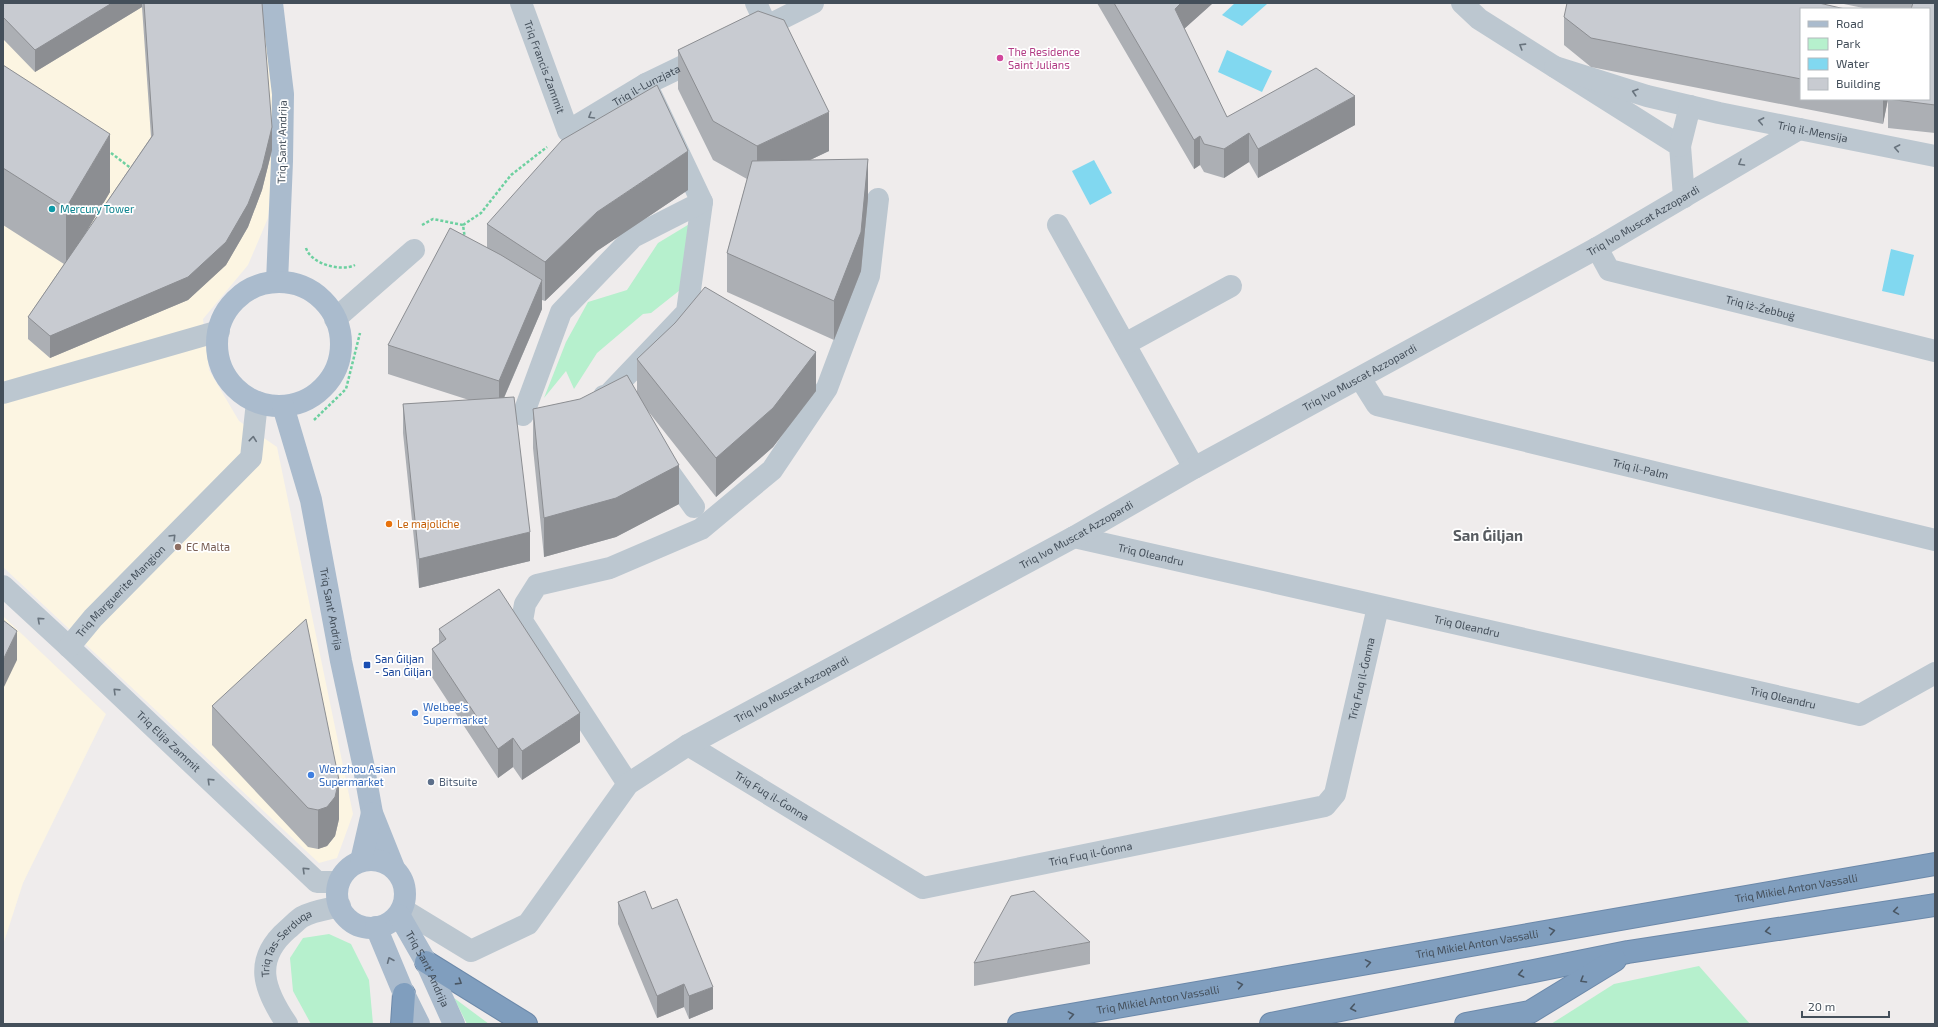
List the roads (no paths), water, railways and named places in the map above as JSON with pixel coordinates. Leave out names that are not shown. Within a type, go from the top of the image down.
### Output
[{"type":"highway","name":"Triq Mikiel Anton Vassalli","points":[[1019,1024],[1935,864]]},
{"type":"highway","points":[[1271,1024],[1628,952],[1935,905]]},
{"type":"highway","points":[[1466,1024],[1530,1012],[1628,952]]},
{"type":"highway","points":[[426,962],[526,1024]]},
{"type":"highway","points":[[402,1024],[404,994]]},
{"type":"main road","name":"Triq Sant' Andrija","points":[[272,3],[283,94],[277,282]]},
{"type":"main road","points":[[277,282],[293,284],[308,289],[320,298],[335,319],[340,333],[341,347],[337,366],[327,384],[312,397],[297,404],[269,406],[257,402],[238,390],[226,377],[220,362],[217,347],[218,331],[224,315],[234,302],[247,291],[262,284],[277,282]]},
{"type":"main road","name":"Triq Sant' Andrija","points":[[283,406],[311,500],[341,661],[372,813],[394,868],[400,875],[405,886],[405,898],[400,912],[426,962],[454,1024]]},
{"type":"main road","name":"Triq Sant' Andrija","points":[[361,861],[372,813]]},
{"type":"main road","points":[[394,868],[385,862],[373,860],[361,861],[354,864],[345,872],[339,882],[337,894],[340,906],[346,916],[354,923],[365,927],[376,927],[388,923],[400,912]]},
{"type":"main road","points":[[376,927],[404,994],[419,1024]]},
{"type":"street","name":"Triq Francis Zammit","points":[[521,3],[568,130]]},
{"type":"street","points":[[756,3],[767,27]]},
{"type":"street","name":"Triq il-Lunzjata","points":[[568,130],[646,84],[767,27],[813,3]]},
{"type":"street","name":"Triq il-Mensija","points":[[1462,3],[1479,19],[1680,146]]},
{"type":"street","name":"Triq il-Mensija","points":[[1555,67],[1647,96],[1799,129],[1935,156]]},
{"type":"street","points":[[585,400],[616,401],[696,316],[702,202],[646,84]]},
{"type":"street","points":[[1684,197],[1680,146],[1690,106]]},
{"type":"street","name":"Triq Ivo Muscat Azzopardi","points":[[400,912],[471,951],[528,924],[628,784],[688,744],[1074,537],[1194,468],[1597,248],[1799,129]]},
{"type":"street","points":[[628,784],[522,621],[525,604],[537,585],[610,568],[701,529],[772,470],[827,388],[869,276],[878,199]]},
{"type":"street","points":[[546,410],[523,415],[561,312],[633,237],[702,202]]},
{"type":"street","points":[[1058,225],[1194,468]]},
{"type":"street","name":"Triq iż-Żebbuġ","points":[[1597,248],[1609,270],[1935,351]]},
{"type":"street","points":[[335,319],[414,250]]},
{"type":"street","points":[[1125,344],[1231,286]]},
{"type":"street","points":[[3,393],[218,331]]},
{"type":"street","name":"Triq il-Palm","points":[[1360,378],[1377,405],[1935,540]]},
{"type":"street","name":"Triq Marguerite Mangion","points":[[70,646],[93,618],[251,458],[257,402]]},
{"type":"street","points":[[650,444],[694,507]]},
{"type":"street","name":"Triq Oleandru","points":[[1074,537],[1860,715],[1935,673]]},
{"type":"street","name":"Triq Elija Zammit","points":[[3,586],[70,646],[317,882],[339,882]]},
{"type":"street","name":"Triq Fuq il-Ġonna","points":[[688,744],[923,888],[1325,806],[1335,794],[1378,607]]},
{"type":"street","name":"Triq Tas-Serduqa","points":[[286,1024],[273,1000],[266,982],[266,959],[279,937],[302,917],[340,906]]},
{"type":"water","points":[[1235,3],[1267,4],[1242,26],[1222,15]]},
{"type":"water","points":[[1227,50],[1272,71],[1262,92],[1218,72]]},
{"type":"water","points":[[1094,160],[1112,193],[1090,205],[1072,171]]},
{"type":"water","points":[[1891,249],[1914,255],[1904,296],[1882,291]]},
{"type":"place","name":"The Residence Saint Julians","points":[[1000,58]]},
{"type":"place","name":"Mercury Tower","points":[[52,209]]},
{"type":"place","name":"Le majoliche","points":[[389,524]]},
{"type":"place","name":"EC Malta","points":[[178,547]]},
{"type":"place","name":"San Ġiljan - San Ġiljan","points":[[367,665]]},
{"type":"place","name":"Welbee's Supermarket","points":[[415,713]]},
{"type":"place","name":"Wenzhou Asian Supermarket","points":[[311,775]]},
{"type":"place","name":"Bitsuite","points":[[431,782]]},
{"type":"district","name":"San Ġiljan","points":[[1488,536]]}]
